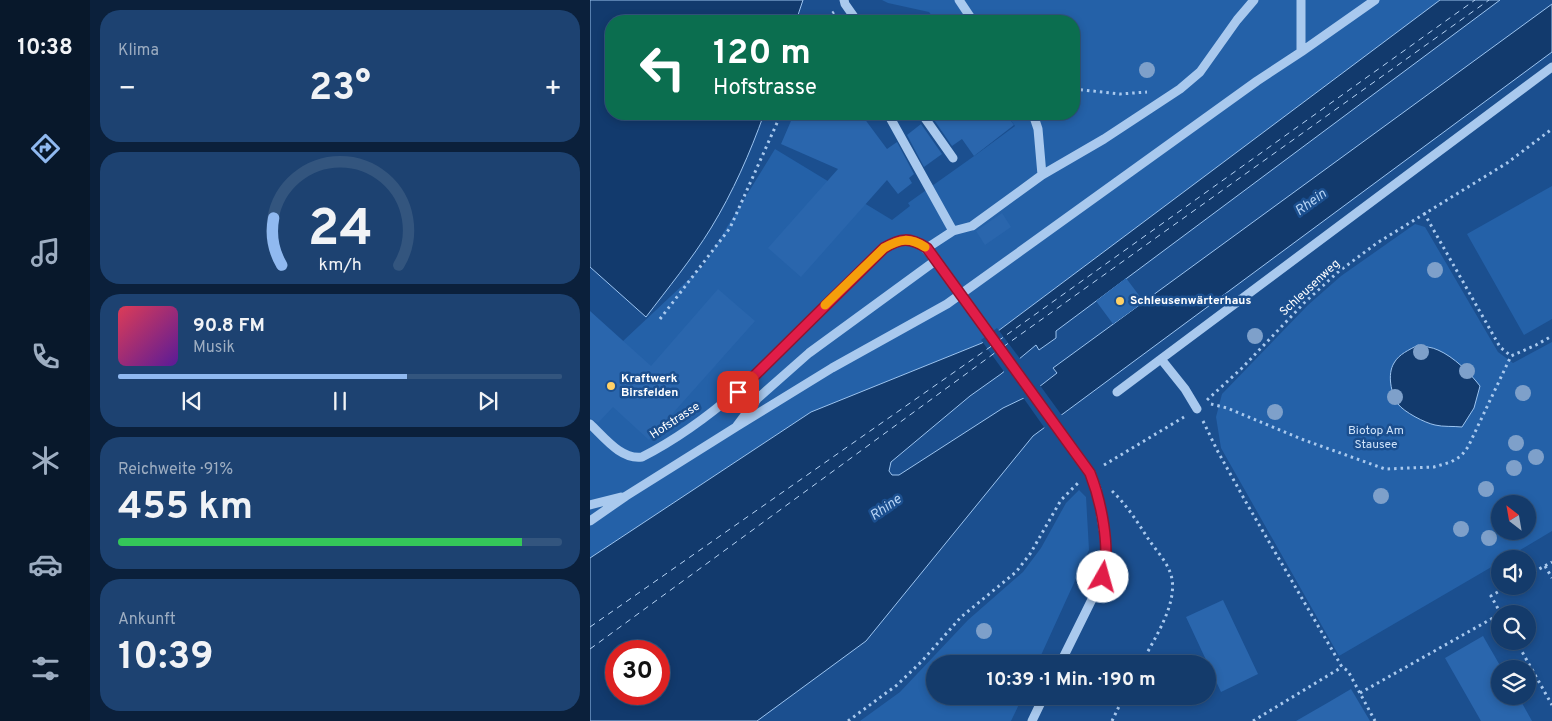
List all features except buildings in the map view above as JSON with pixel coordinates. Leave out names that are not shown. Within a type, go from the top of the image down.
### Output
[{"type":"street","points":[[844,0],[853,15]]},
{"type":"street","points":[[960,0],[969,15]]},
{"type":"street","points":[[1064,655],[1103,577],[1107,563],[1097,490],[1090,473],[927,248],[953,231],[972,226],[1042,175],[1104,139],[1180,89],[1200,72],[1237,20],[1254,0]]},
{"type":"street","points":[[1300,52],[1301,0]]},
{"type":"street","points":[[590,521],[626,496],[832,368],[947,304],[1257,81],[1375,0]]},
{"type":"street","points":[[1117,392],[1552,67]]},
{"type":"street","points":[[891,120],[953,231]]},
{"type":"street","points":[[926,120],[953,158]]},
{"type":"street","points":[[1035,120],[1038,129],[1042,175]]},
{"type":"street","name":"Hofstrasse","points":[[590,424],[625,455],[633,458],[642,457],[700,420],[738,392],[884,248],[894,242],[904,240],[915,241],[927,248]]},
{"type":"street","points":[[736,427],[757,399],[809,353],[937,263]]},
{"type":"street","points":[[1161,359],[1185,389],[1197,409]]},
{"type":"street","points":[[590,505],[626,496]]},
{"type":"street","points":[[1032,721],[1040,705]]},
{"type":"path","points":[[1080,90],[1120,94],[1180,89]]},
{"type":"path","points":[[660,319],[730,228],[777,120]]},
{"type":"path","name":"Schleusenweg","points":[[1511,356],[1468,447],[1461,456],[1451,462],[1434,467],[1385,469],[1304,440],[1227,408],[1205,402],[1242,368],[1305,302],[1338,272],[1424,212],[1507,163],[1552,129]]},
{"type":"path","points":[[1424,212],[1500,347],[1511,356],[1552,336]]},
{"type":"path","points":[[848,721],[897,685],[922,661],[961,618],[1016,572],[1030,554],[1061,500],[1074,485],[1090,473],[1197,409],[1243,496],[1342,667],[1348,671],[1375,721]]},
{"type":"path","points":[[1090,473],[1114,492],[1127,508],[1170,569],[1174,582],[1173,596],[1167,612],[1146,655]]},
{"type":"path","points":[[1536,571],[1552,562]]},
{"type":"path","points":[[1545,566],[1552,578]]},
{"type":"path","points":[[1360,693],[1491,620]]},
{"type":"path","points":[[1521,650],[1552,705]]},
{"type":"path","points":[[1253,721],[1342,667]]},
{"type":"path","points":[[1112,721],[1120,705]]},
{"type":"green space","points":[[882,0],[1441,0],[982,343],[811,412],[590,558],[590,372],[703,266],[775,149],[892,220],[910,206],[908,203],[1015,126],[1010,120],[1080,120],[1080,15],[931,15],[929,12]]},
{"type":"green space","points":[[1552,186],[1552,319],[1524,335],[1467,234]]},
{"type":"green space","name":"Biotop Am Stausee","points":[[1415,224],[1425,227],[1498,352],[1513,363],[1552,342],[1552,531],[1520,550],[1491,550],[1491,567],[1339,656],[1221,448],[1216,417],[1222,394],[1308,305],[1341,276]]},
{"type":"green space","points":[[1079,490],[1086,497],[1089,550],[1041,655],[935,655],[968,620],[1023,572],[1041,548],[1066,503]]},
{"type":"green space","points":[[926,664],[926,705],[1019,705],[1011,721],[860,721],[900,692]]},
{"type":"water","points":[[590,0],[803,0],[798,15],[605,15],[605,120],[762,120],[727,200],[711,228],[680,273],[646,317],[590,267]]},
{"type":"water","points":[[1440,0],[1500,0],[1056,331],[1056,338],[1039,350],[1036,345],[1001,374],[970,396],[891,462],[889,471],[892,475],[899,475],[1003,408],[1026,397],[1057,373],[1053,368],[1552,4],[1552,52],[1033,436],[866,641],[757,721],[590,721],[590,558],[811,412],[982,343]]},
{"type":"water","points":[[1418,345],[1444,353],[1467,371],[1480,386],[1474,408],[1462,427],[1438,426],[1426,422],[1415,417],[1398,404],[1391,384],[1392,368],[1404,352]]},
{"type":"pier","points":[[997,328],[1021,360],[1005,373],[981,340]]},
{"type":"pier","points":[[1039,384],[1063,417],[1046,430],[1022,396]]},
{"type":"ferry route","points":[[998,341],[1475,0]]},
{"type":"ferry route","points":[[1003,347],[1489,0]]},
{"type":"ferry route","points":[[590,627],[993,345]]},
{"type":"ferry route","points":[[590,649],[996,352]]},
{"type":"slow traffic","points":[[825,305],[884,248],[894,242],[904,240],[915,241],[925,247]]},
{"type":"place","name":"Schleusenwärterhaus","points":[[1120,301]]},
{"type":"place","name":"Kraftwerk Birsfelden","points":[[611,386]]},
{"type":"route","points":[[738,392],[884,248],[894,242],[904,240],[915,241],[927,248],[1090,473],[1097,490],[1106,547],[1107,563],[1103,577]]},
{"type":"water label","name":"Rhein","points":[[1311,203]]},
{"type":"water label","name":"Rhine","points":[[886,508]]}]
